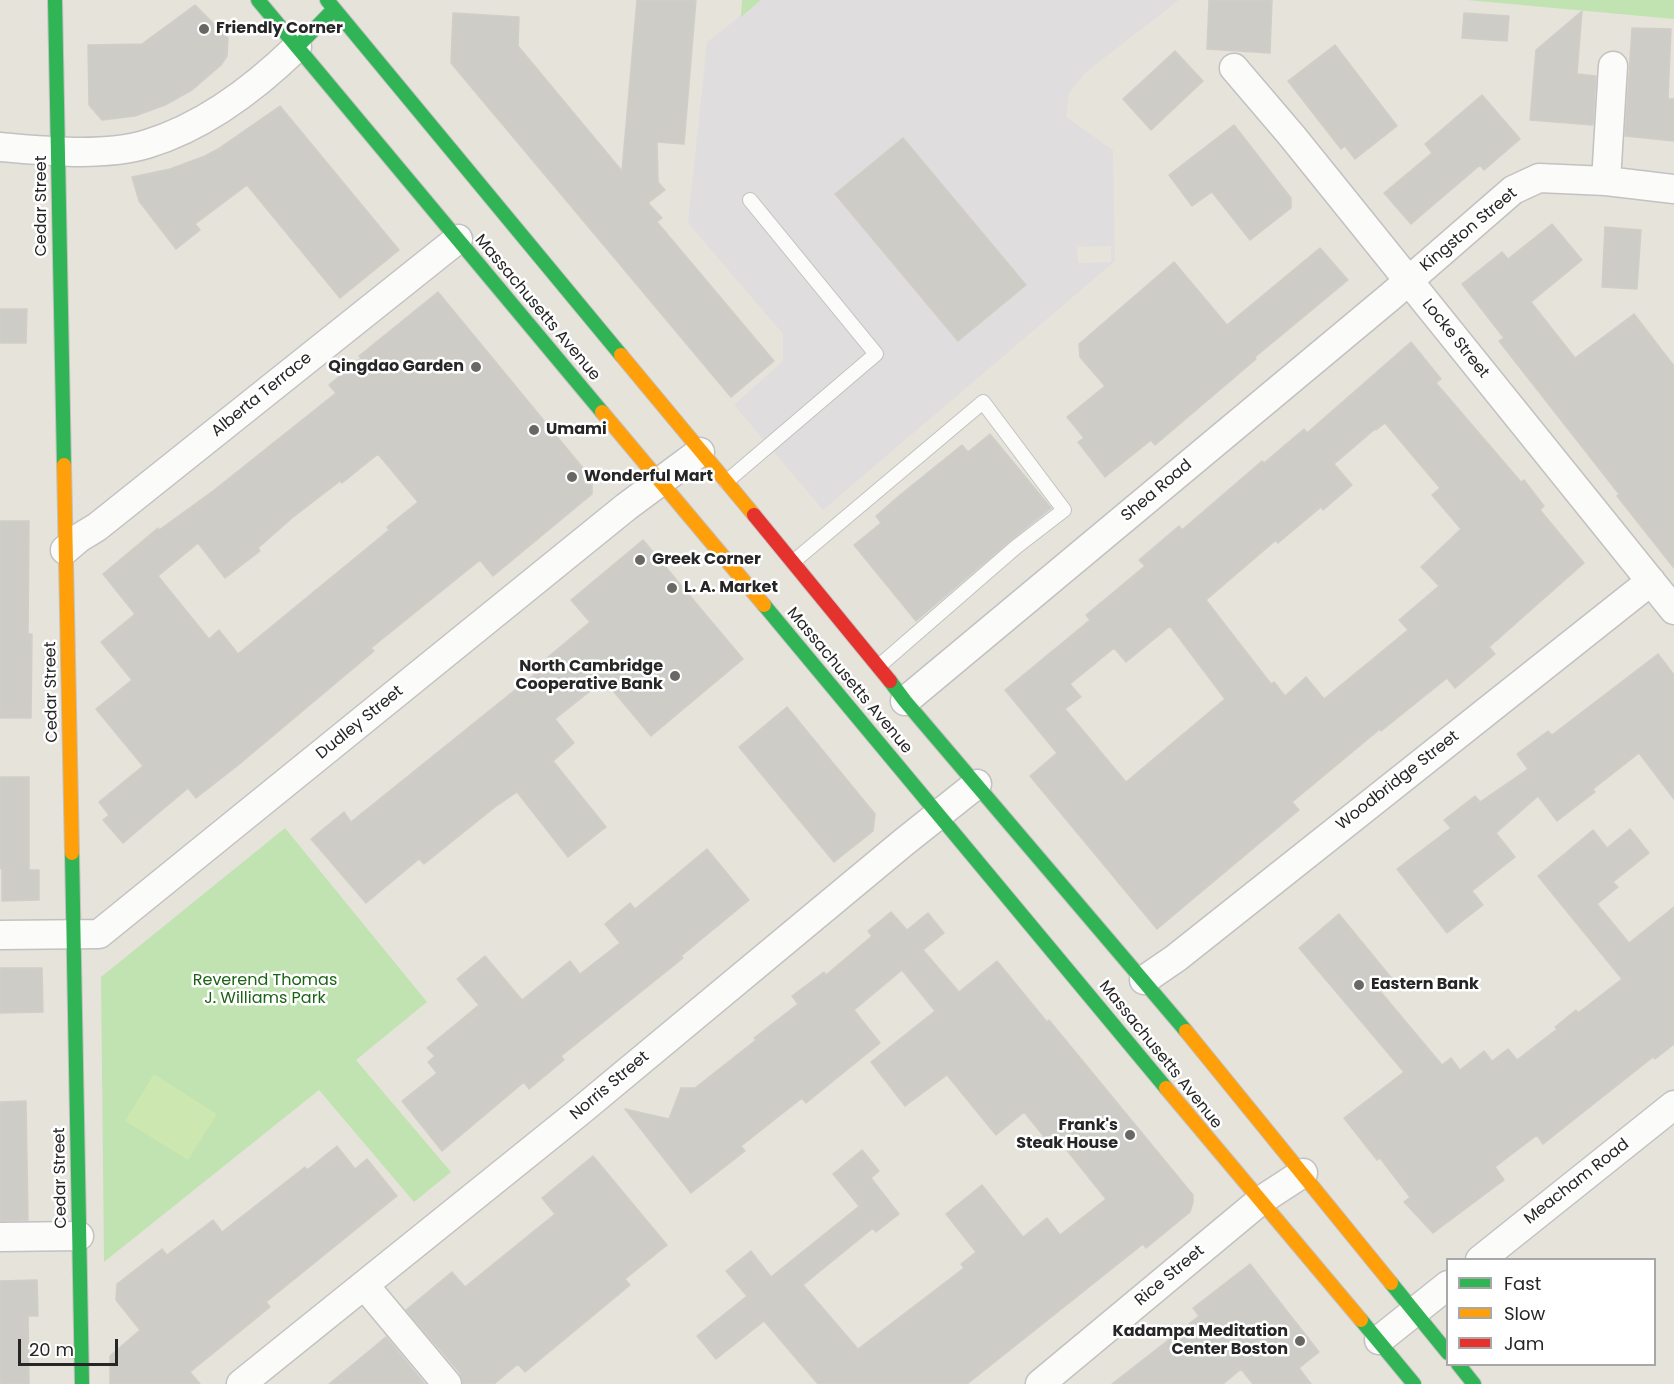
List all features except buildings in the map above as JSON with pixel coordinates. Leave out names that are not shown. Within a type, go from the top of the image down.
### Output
[{"type":"main road","name":"Cedar Street","points":[[55,0],[82,1384]]},
{"type":"main road","name":"Massachusetts Avenue","points":[[258,0],[940,813],[1414,1384]]},
{"type":"main road","name":"Massachusetts Avenue","points":[[335,3],[700,452],[905,700],[1144,980],[1446,1351]]},
{"type":"main road","points":[[297,46],[335,3]]},
{"type":"main road","points":[[1459,1366],[1474,1384]]},
{"type":"street","points":[[0,147],[107,150],[146,144],[197,122],[230,101],[267,74],[297,46]]},
{"type":"street","points":[[1606,182],[1614,66]]},
{"type":"street","name":"Locke Street","points":[[1234,68],[1674,610]]},
{"type":"street","name":"Kingston Street","points":[[1408,281],[1514,190],[1539,178],[1674,189]]},
{"type":"street","name":"Alberta Terrace","points":[[65,550],[97,527],[458,239]]},
{"type":"street","name":"Shea Road","points":[[905,700],[1408,281]]},
{"type":"street","name":"Dudley Street","points":[[0,935],[99,934],[626,507],[700,452]]},
{"type":"street","name":"Woodbridge Street","points":[[1144,980],[1176,958],[1650,581]]},
{"type":"street","name":"Norris Street","points":[[241,1384],[977,784]]},
{"type":"street","name":"Meacham Road","points":[[1483,1258],[1674,1105]]},
{"type":"street","name":"Rice Street","points":[[1040,1384],[1260,1201],[1303,1173]]},
{"type":"street","points":[[0,1237],[79,1236]]},
{"type":"street","points":[[364,1286],[447,1384]]},
{"type":"street","points":[[1378,1340],[1446,1287]]},
{"type":"lane","points":[[726,482],[876,354],[750,200]]},
{"type":"lane","points":[[793,562],[983,402],[1064,510],[1016,547],[879,666]]},
{"type":"shaded area","points":[[761,0],[1179,0],[1086,72],[1069,93],[1066,117],[1113,150],[1115,261],[823,510],[734,405],[783,361],[783,334],[688,223],[707,42]],"holes":[[[903,138],[1026,285],[958,341],[835,195]],[[1111,246],[1111,262],[1078,263],[1077,247]]]},
{"type":"green space","points":[[742,0],[761,0],[741,17]]},
{"type":"green space","points":[[1467,0],[1674,0],[1674,19]]},
{"type":"green space","name":"Reverend Thomas J. Williams Park","points":[[285,828],[427,1002],[356,1060],[451,1172],[414,1202],[319,1090],[104,1262],[101,977]]},
{"type":"green space","points":[[154,1074],[217,1114],[188,1160],[125,1121]]},
{"type":"traffic: fast","points":[[55,0],[64,465]]},
{"type":"traffic: fast","points":[[258,0],[602,412]]},
{"type":"traffic: fast","points":[[327,0],[621,355]]},
{"type":"traffic: fast","points":[[297,47],[334,9]]},
{"type":"traffic: fast","points":[[764,605],[1166,1088]]},
{"type":"traffic: fast","points":[[890,681],[1186,1031]]},
{"type":"traffic: fast","points":[[72,853],[82,1384]]},
{"type":"traffic: fast","points":[[1391,1283],[1446,1351]]},
{"type":"traffic: fast","points":[[1361,1320],[1414,1384]]},
{"type":"traffic: fast","points":[[1460,1366],[1474,1384]]},
{"type":"traffic: slow","points":[[621,355],[754,515]]},
{"type":"traffic: slow","points":[[602,412],[764,605]]},
{"type":"traffic: slow","points":[[64,465],[72,853]]},
{"type":"traffic: slow","points":[[1186,1031],[1391,1283]]},
{"type":"traffic: slow","points":[[1166,1088],[1361,1320]]},
{"type":"traffic: jam","points":[[754,515],[890,681]]},
{"type":"place","name":"Friendly Corner","points":[[204,29]]},
{"type":"place","name":"Qingdao Garden","points":[[476,367]]},
{"type":"place","name":"Umami","points":[[534,430]]},
{"type":"place","name":"Wonderful Mart","points":[[572,477]]},
{"type":"place","name":"Greek Corner","points":[[640,560]]},
{"type":"place","name":"L. A. Market","points":[[672,588]]},
{"type":"place","name":"North Cambridge Cooperative Bank","points":[[675,676]]},
{"type":"place","name":"Eastern Bank","points":[[1359,985]]},
{"type":"place","name":"Frank's Steak House","points":[[1130,1135]]},
{"type":"place","name":"Kadampa Meditation Center Boston","points":[[1300,1341]]}]
